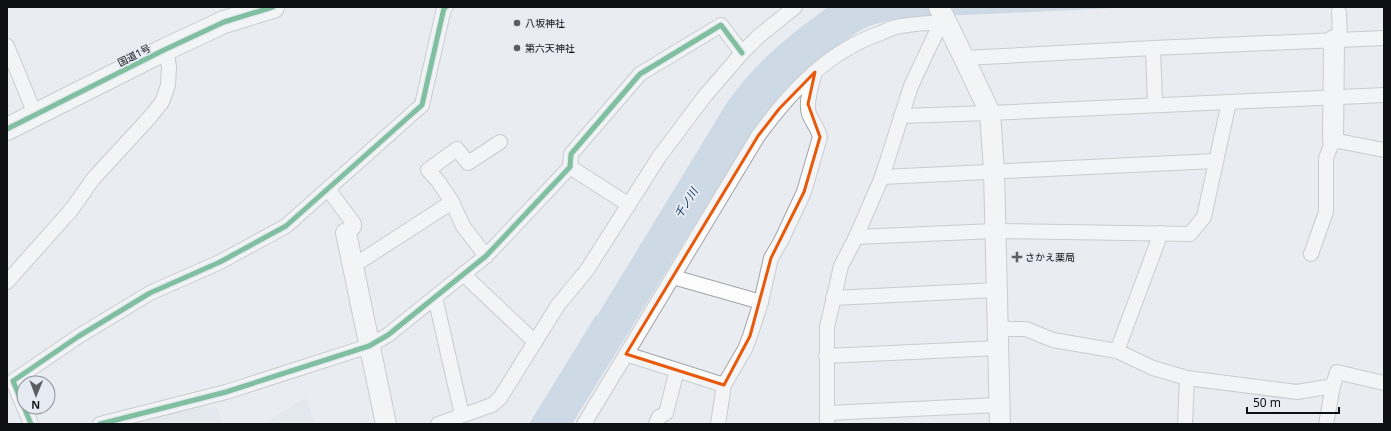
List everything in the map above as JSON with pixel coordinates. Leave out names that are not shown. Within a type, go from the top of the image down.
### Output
[{"type":"highway","name":"国道1号","points":[[7,129],[164,50],[224,22],[263,8]]},
{"type":"street","points":[[31,424],[13,381],[79,336],[150,293],[220,262],[286,226],[422,105],[444,8],[446,7]]},
{"type":"street","points":[[438,424],[492,406],[500,398],[558,306],[587,270],[659,157],[704,97],[742,53],[759,36],[794,7]]},
{"type":"street","points":[[1311,254],[1326,212],[1326,158],[1333,140],[1339,12]]},
{"type":"street","points":[[943,14],[990,114],[994,171],[1000,414],[827,418],[827,327],[841,266],[856,237],[882,177],[900,116],[911,86],[936,33],[941,26],[943,14]]},
{"type":"street","points":[[584,424],[758,136],[779,108],[804,80],[835,56],[866,38],[900,26],[943,14]]},
{"type":"street","points":[[100,424],[226,392],[369,346],[388,335],[486,256],[570,167],[571,154],[640,74],[721,25],[742,53]]},
{"type":"street","points":[[964,58],[1384,38]]},
{"type":"street","points":[[7,46],[35,114]]},
{"type":"street","points":[[1153,48],[1154,106]]},
{"type":"street","points":[[7,282],[72,209],[93,179],[162,102],[168,85],[169,67],[164,50]]},
{"type":"street","points":[[718,424],[724,385],[745,349],[761,302],[771,258],[802,198],[820,137],[819,130],[809,113],[808,104],[815,72]]},
{"type":"street","points":[[900,116],[990,114],[1384,95]]},
{"type":"street","points":[[856,237],[996,231],[1190,234],[1204,217],[1229,102]]},
{"type":"street","points":[[1333,140],[1384,150]]},
{"type":"street","points":[[486,256],[463,226],[452,202],[438,181],[428,170],[458,149],[468,163],[500,142]]},
{"type":"street","points":[[882,177],[1215,161]]},
{"type":"street","points":[[570,167],[629,205]]},
{"type":"street","points":[[328,189],[354,224],[354,227],[346,233],[386,424]]},
{"type":"street","points":[[353,266],[452,202]]},
{"type":"street","points":[[1117,352],[1160,233]]},
{"type":"street","points":[[463,274],[535,342]]},
{"type":"street","points":[[673,277],[761,302]]},
{"type":"street","points":[[834,298],[996,290]]},
{"type":"street","points":[[435,297],[462,415]]},
{"type":"street","points":[[998,326],[1008,329],[1026,329],[1053,340],[1117,352],[1153,368],[1187,378],[1297,392],[1333,386]]},
{"type":"street","points":[[826,356],[998,348]]},
{"type":"street","points":[[626,354],[724,385]]},
{"type":"street","points":[[656,424],[659,417],[666,413],[676,370]]},
{"type":"street","points":[[1326,424],[1337,372],[1384,383]]},
{"type":"street","points":[[1185,424],[1187,378]]},
{"type":"highlighted area","points":[[815,72],[808,104],[820,137],[804,192],[771,258],[750,336],[724,385],[626,354],[758,136],[779,109]]},
{"type":"shaded area","points":[[305,398],[316,424],[264,424]]},
{"type":"shaded area","points":[[198,405],[205,408],[216,407],[223,424],[123,424]]},
{"type":"water","name":"千ノ川","points":[[828,7],[1137,7],[901,18],[872,25],[851,36],[821,58],[801,76],[773,105],[756,126],[572,424],[529,424],[596,315],[597,316],[728,101],[739,86],[762,61],[799,29]]},
{"type":"cycle path","points":[[7,129],[164,50],[224,22],[273,7]]},
{"type":"cycle path","points":[[31,424],[13,381],[79,336],[150,293],[220,262],[286,226],[422,105],[444,8],[446,7]]},
{"type":"cycle path","points":[[100,424],[226,392],[369,346],[388,335],[486,256],[570,167],[571,154],[640,74],[721,25],[742,53]]},
{"type":"place","name":"八坂神社","points":[[517,23]]},
{"type":"place","name":"第六天神社","points":[[517,48]]},
{"type":"place","name":"さかえ薬局","points":[[1017,257]]}]
